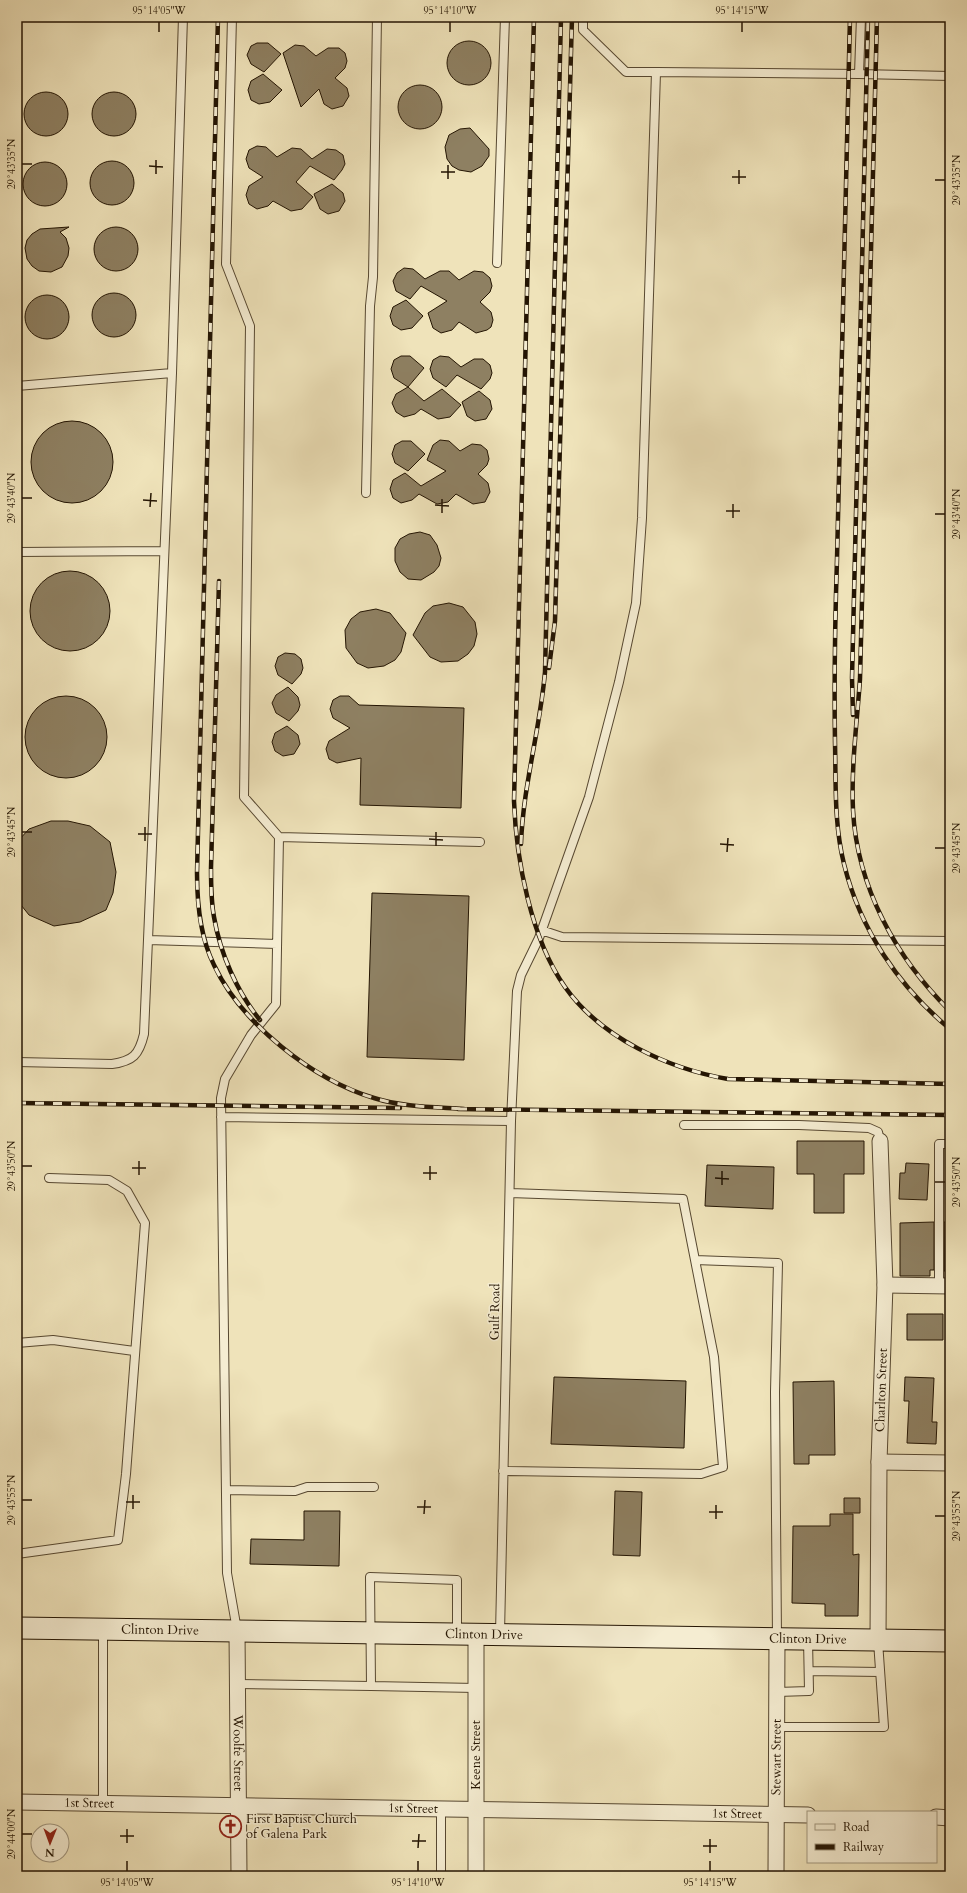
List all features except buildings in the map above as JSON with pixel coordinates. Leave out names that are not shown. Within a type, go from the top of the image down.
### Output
[{"type":"main road","name":"Clinton Drive","points":[[17,1628],[950,1641]]},
{"type":"street","name":"Charlton Street","points":[[878,1640],[879,1462],[885,1285],[880,1141]]},
{"type":"street","points":[[885,1285],[945,1286]]},
{"type":"street","points":[[879,1462],[950,1463]]},
{"type":"street","name":"Woolfe Street","points":[[237,1631],[240,1876]]},
{"type":"street","name":"Keene Street","points":[[467,1634],[476,1688],[476,1876]]},
{"type":"street","name":"Stewart Street","points":[[776,1876],[777,1638]]},
{"type":"street","name":"1st Street","points":[[17,1802],[807,1815]]},
{"type":"street","points":[[937,1817],[950,1818]]},
{"type":"lane","points":[[17,1062],[112,1064],[126,1062],[136,1055],[142,1044],[144,1034],[172,374],[183,17]]},
{"type":"lane","points":[[232,17],[226,264],[250,326],[244,797],[279,837],[276,1004],[251,1035],[225,1079],[222,1088],[221,1117],[227,1573],[237,1631]]},
{"type":"lane","points":[[366,492],[370,306],[373,269],[377,17]]},
{"type":"lane","points":[[497,263],[505,17]]},
{"type":"lane","points":[[583,17],[583,30],[626,72],[950,76]]},
{"type":"lane","points":[[860,74],[861,17]]},
{"type":"lane","name":"Gulf Road","points":[[500,1635],[511,1121],[516,991],[521,975],[542,930],[589,796],[619,682],[636,603],[642,518],[656,72]]},
{"type":"lane","points":[[17,386],[172,374]]},
{"type":"lane","points":[[17,552],[164,551]]},
{"type":"lane","points":[[279,837],[480,842]]},
{"type":"lane","points":[[542,930],[562,937],[950,941]]},
{"type":"lane","points":[[148,940],[277,944]]},
{"type":"lane","points":[[221,1117],[511,1121]]},
{"type":"lane","points":[[684,1125],[799,1125],[869,1128],[878,1132],[880,1141]]},
{"type":"lane","points":[[945,1286],[939,1144],[950,1144]]},
{"type":"lane","points":[[17,1554],[118,1540],[126,1474],[134,1351],[145,1223],[127,1191],[108,1180],[49,1178]]},
{"type":"lane","points":[[504,1471],[701,1474],[723,1467],[714,1357],[683,1199],[510,1193]]},
{"type":"lane","points":[[695,1260],[778,1263],[775,1392],[777,1638]]},
{"type":"lane","points":[[17,1343],[53,1340],[134,1351]]},
{"type":"lane","points":[[226,1490],[295,1491],[307,1487],[374,1487]]},
{"type":"lane","points":[[371,1686],[370,1577],[457,1580],[467,1634]]},
{"type":"lane","points":[[103,1629],[103,1803]]},
{"type":"lane","points":[[777,1692],[809,1691],[808,1639]]},
{"type":"lane","points":[[776,1727],[884,1727],[878,1640]]},
{"type":"lane","points":[[809,1671],[880,1672]]},
{"type":"lane","points":[[238,1684],[476,1688]]},
{"type":"lane","points":[[441,1809],[441,1876]]},
{"type":"railway","points":[[218,17],[197,873],[202,932],[214,965],[226,987],[242,1008],[260,1028],[304,1063],[327,1078],[374,1098],[407,1105],[464,1109]]},
{"type":"railway","points":[[534,17],[514,801],[515,824],[522,873],[534,922],[543,946],[553,968],[565,987],[580,1005],[597,1021],[617,1036],[638,1048],[683,1068],[728,1079],[950,1084]]},
{"type":"railway","points":[[521,844],[522,822],[543,694],[545,672],[561,17]]},
{"type":"railway","points":[[549,668],[555,621],[572,17]]},
{"type":"railway","points":[[850,17],[835,628],[837,819],[844,864],[851,888],[871,933],[898,975],[931,1012],[950,1029]]},
{"type":"railway","points":[[853,715],[852,678],[868,17]]},
{"type":"railway","points":[[877,17],[860,679],[854,761],[853,810],[856,839],[862,866],[871,893],[883,920],[913,968],[930,990],[950,1011]]},
{"type":"railway","points":[[219,581],[211,868],[212,905],[220,944],[225,958],[237,985],[260,1020]]},
{"type":"railway","points":[[17,1103],[400,1108]]},
{"type":"railway","points":[[458,1109],[950,1115]]},
{"type":"place","name":"First Baptist Church of Galena Park","points":[[230,1826]]}]
